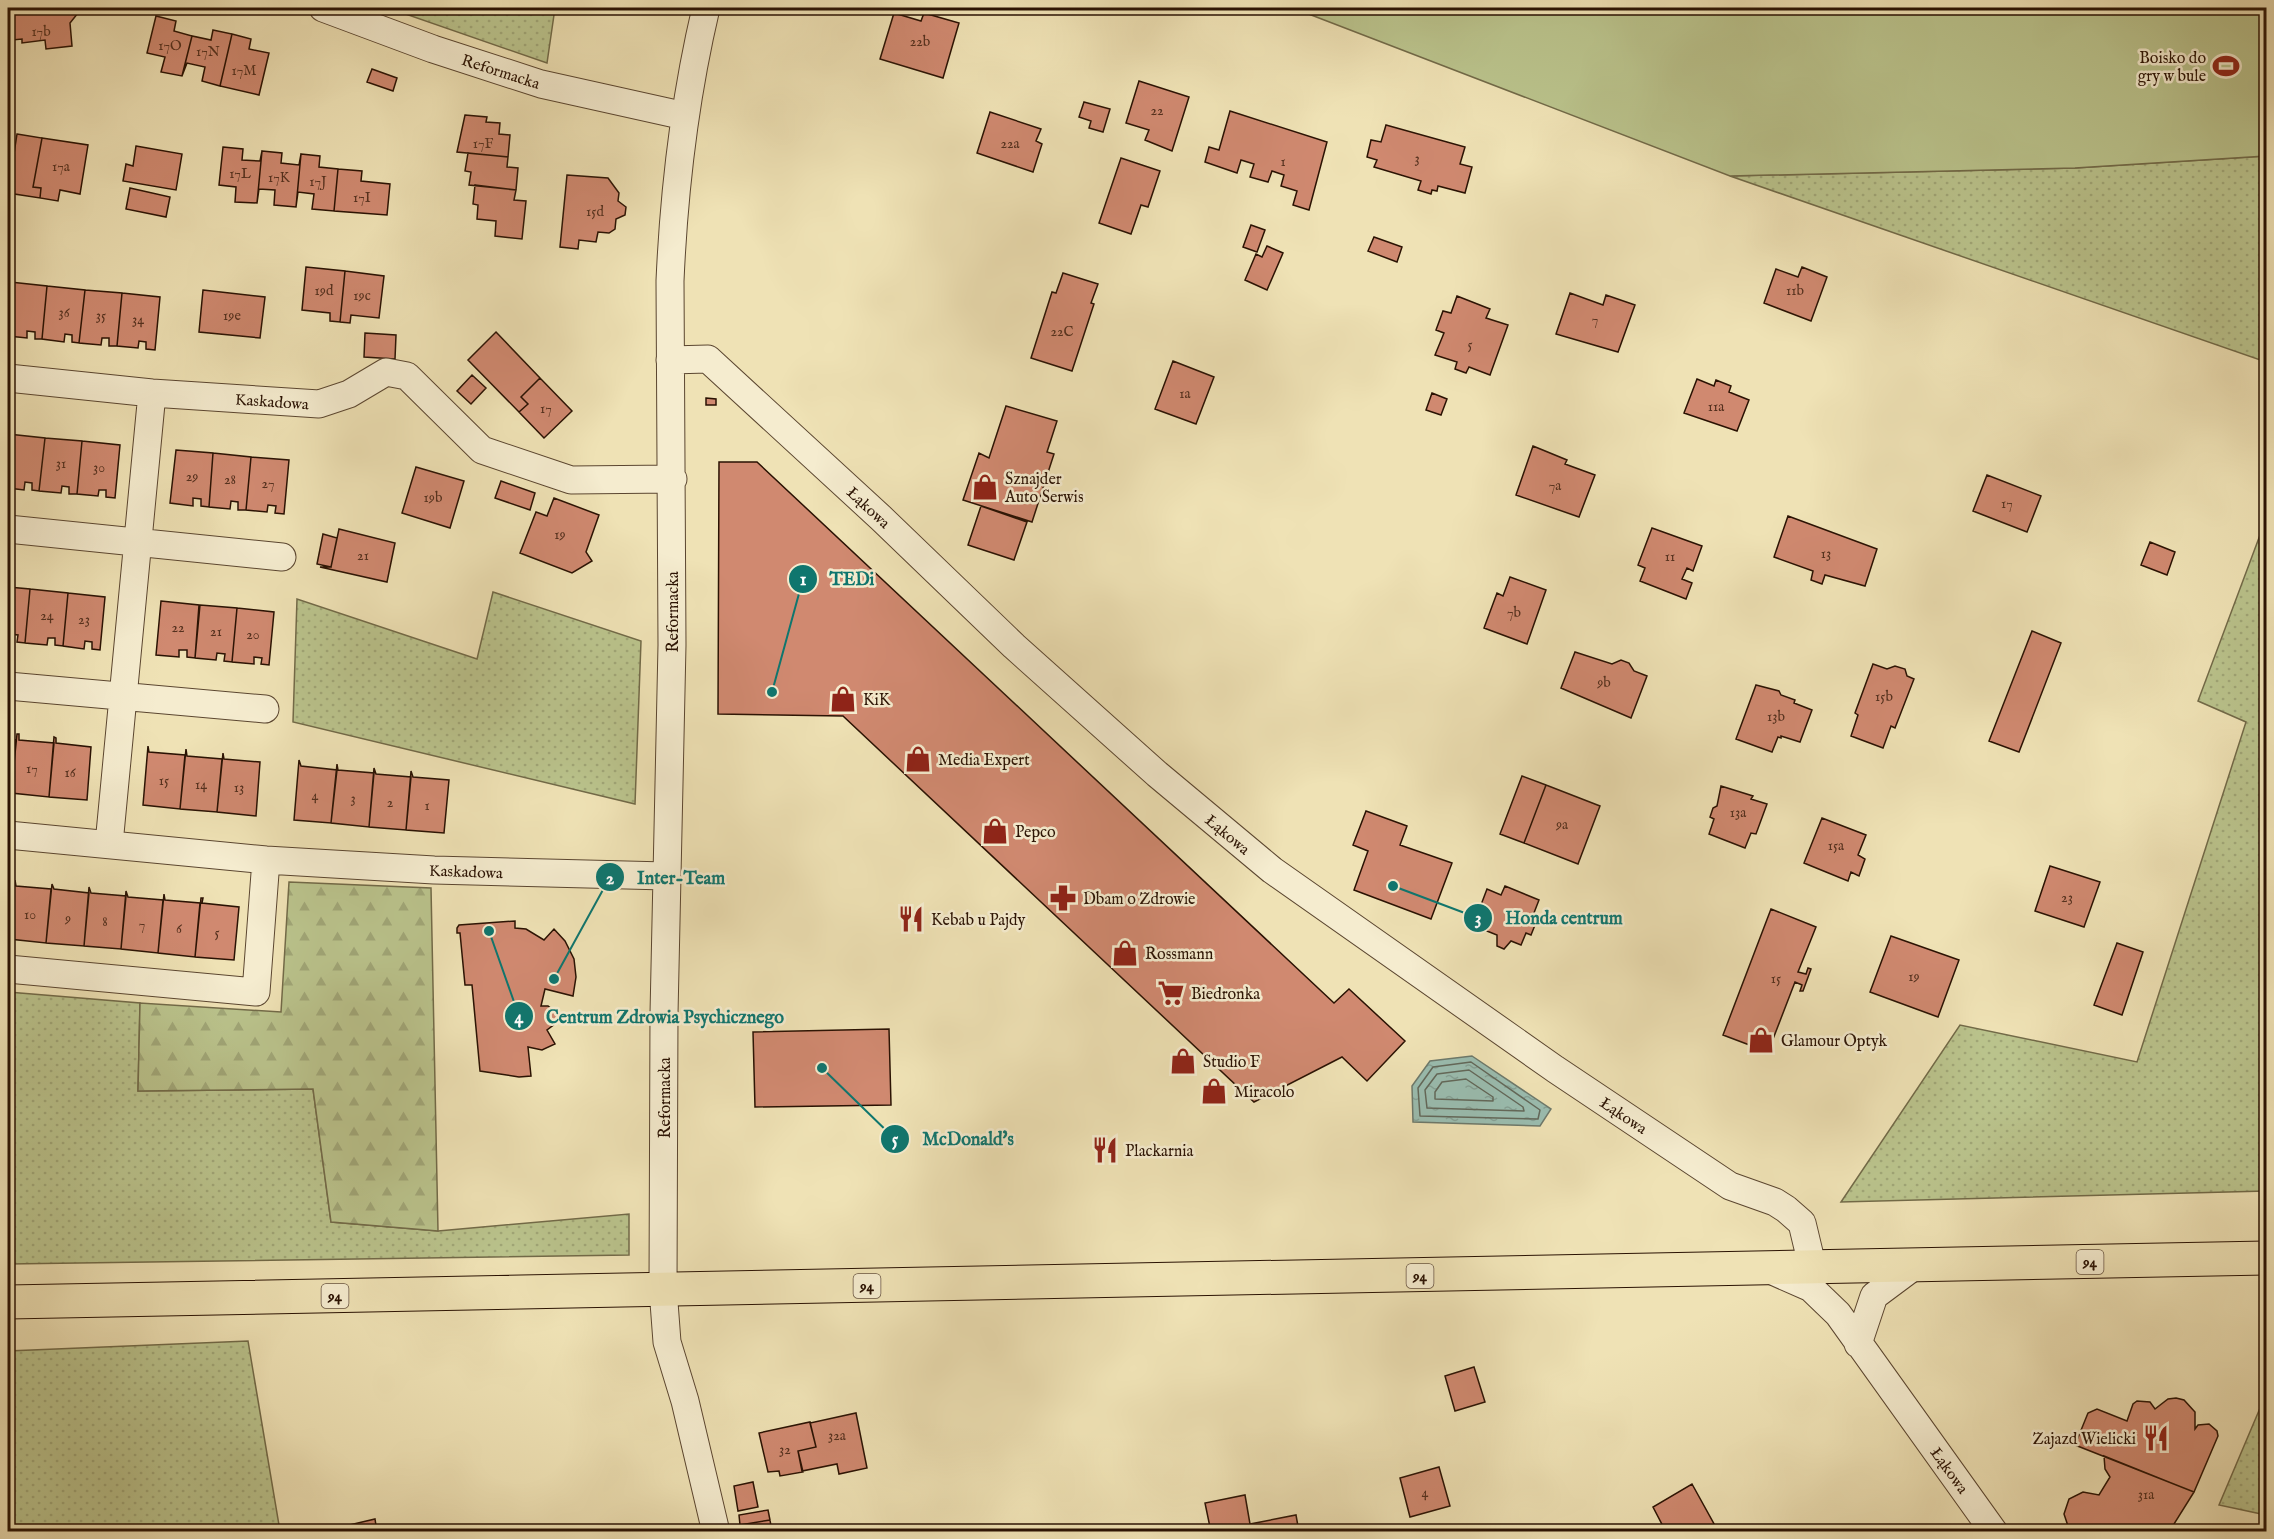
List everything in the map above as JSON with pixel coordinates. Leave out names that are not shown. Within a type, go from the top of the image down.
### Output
[{"type":"main road","name":"94","points":[[8,1302],[1813,1269],[2266,1258]]},
{"type":"street","name":"Reformacka","points":[[323,8],[433,49],[541,84],[685,116]]},
{"type":"street","name":"Reformacka","points":[[706,8],[685,116],[673,226],[670,360],[673,479],[666,876],[663,1289],[667,1342],[685,1401],[716,1532]]},
{"type":"street","name":"Łąkowa","points":[[670,360],[708,360],[881,518],[1014,646],[1157,774],[1272,870],[1555,1069],[1730,1186],[1775,1202],[1786,1209],[1802,1223],[1813,1269]]},
{"type":"street","name":"Kaskadowa","points":[[8,378],[152,393],[318,404],[349,394],[386,372],[407,376],[482,450],[571,480],[673,479]]},
{"type":"street","points":[[109,844],[152,393]]},
{"type":"street","points":[[8,529],[282,557]]},
{"type":"street","points":[[8,686],[265,709]]},
{"type":"street","name":"Kaskadowa","points":[[8,835],[266,860],[434,870],[666,876]]},
{"type":"street","points":[[8,969],[256,992],[266,860]]},
{"type":"street","points":[[1858,1344],[1874,1296],[1913,1267]]},
{"type":"street","name":"Łąkowa","points":[[1768,1269],[1811,1288],[1838,1314],[1994,1532]]},
{"type":"green space","points":[[555,8],[547,63],[391,9]]},
{"type":"green space","points":[[1293,8],[2266,8],[2266,156],[2075,168],[1730,176]]},
{"type":"green space","points":[[2266,156],[2266,362],[1730,176],[2075,168]]},
{"type":"green space","points":[[2266,519],[2266,1191],[1841,1202],[1960,1025],[2137,1062],[2246,722],[2198,701]]},
{"type":"green space","points":[[493,592],[641,641],[635,804],[293,722],[297,599],[477,659]]},
{"type":"green space","points":[[289,882],[431,888],[438,1231],[331,1222],[313,1089],[138,1091],[140,1003],[281,1012]]},
{"type":"green space","points":[[8,992],[140,1003],[138,1091],[313,1089],[331,1222],[438,1231],[629,1214],[629,1255],[8,1264]]},
{"type":"green space","points":[[248,1341],[280,1531],[14,1531],[8,1501],[8,1351]]},
{"type":"green space","points":[[2266,1394],[2266,1515],[2219,1505]]},
{"type":"water","points":[[1472,1056],[1551,1109],[1540,1126],[1413,1122],[1412,1086],[1430,1061]]},
{"type":"building","points":[[30,8],[82,8],[70,23],[72,46],[46,49],[45,40],[22,43],[22,39],[12,40],[9,14],[27,11]]},
{"type":"building","points":[[894,13],[921,21],[924,13],[959,23],[943,78],[880,59]]},
{"type":"building","points":[[156,16],[176,21],[174,31],[192,36],[182,76],[161,72],[165,57],[147,53]]},
{"type":"building","points":[[213,30],[232,34],[220,86],[202,81],[205,67],[187,63],[182,76],[192,36],[211,40]]},
{"type":"building","points":[[232,34],[251,39],[249,49],[269,53],[259,95],[220,86]]},
{"type":"building","points":[[372,69],[397,78],[393,91],[367,82]]},
{"type":"building","points":[[1139,81],[1189,97],[1172,151],[1145,140],[1149,130],[1126,123]]},
{"type":"building","points":[[1084,102],[1110,109],[1103,132],[1089,128],[1091,121],[1079,117]]},
{"type":"building","points":[[1230,111],[1327,142],[1309,210],[1293,205],[1297,191],[1281,186],[1284,175],[1272,171],[1268,182],[1250,177],[1254,164],[1241,160],[1237,173],[1205,162],[1209,147],[1219,150]]},
{"type":"building","points":[[990,112],[1041,129],[1036,141],[1042,144],[1033,172],[977,153]]},
{"type":"building","points":[[465,115],[487,117],[486,122],[500,123],[499,134],[510,135],[508,157],[457,152]]},
{"type":"building","points":[[1386,125],[1465,147],[1460,164],[1472,167],[1465,193],[1438,186],[1437,191],[1432,190],[1431,194],[1418,190],[1421,181],[1374,167],[1377,160],[1367,157],[1371,140],[1381,142]]},
{"type":"building","points":[[17,134],[42,138],[33,187],[41,188],[40,198],[8,193]]},
{"type":"building","points":[[42,138],[88,145],[80,194],[60,190],[58,201],[40,198],[41,188],[33,187]]},
{"type":"building","points":[[136,146],[182,154],[176,190],[123,181],[126,164],[133,166]]},
{"type":"building","points":[[223,147],[243,149],[242,160],[260,161],[262,151],[257,203],[235,202],[236,187],[219,185]]},
{"type":"building","points":[[262,151],[282,153],[281,163],[299,165],[301,154],[296,207],[274,205],[275,190],[259,189],[257,203]]},
{"type":"building","points":[[468,153],[508,157],[507,167],[518,168],[516,190],[469,185],[471,172],[465,171]]},
{"type":"building","points":[[301,154],[320,156],[319,167],[338,169],[334,211],[312,209],[314,194],[298,192],[296,207]]},
{"type":"building","points":[[1121,158],[1160,171],[1148,207],[1141,205],[1131,234],[1099,223]]},
{"type":"building","points":[[338,169],[362,171],[361,181],[390,184],[387,215],[334,211]]},
{"type":"building","points":[[567,175],[608,178],[619,193],[618,201],[626,207],[625,215],[616,219],[615,229],[609,233],[598,232],[596,242],[579,240],[578,249],[560,247]]},
{"type":"building","points":[[475,185],[516,190],[514,200],[526,201],[522,239],[495,236],[496,221],[477,219],[478,205],[473,204]]},
{"type":"building","points":[[130,188],[170,197],[166,217],[126,209]]},
{"type":"building","points":[[1251,225],[1265,230],[1257,252],[1243,247]]},
{"type":"building","points":[[1374,237],[1402,247],[1397,262],[1368,251]]},
{"type":"building","points":[[1267,246],[1283,253],[1267,290],[1245,280],[1256,254],[1262,257]]},
{"type":"building","points":[[306,267],[345,271],[340,322],[330,321],[330,313],[302,310]]},
{"type":"building","points":[[1802,267],[1827,277],[1811,321],[1764,303],[1776,269],[1798,277]]},
{"type":"building","points":[[345,271],[384,276],[379,318],[351,315],[350,323],[340,322]]},
{"type":"building","points":[[1063,273],[1098,284],[1091,303],[1094,304],[1072,371],[1031,358],[1052,292],[1056,293]]},
{"type":"building","points":[[10,282],[47,286],[42,339],[35,339],[35,332],[27,331],[27,338],[8,336]]},
{"type":"building","points":[[47,286],[85,290],[79,343],[72,342],[72,335],[65,334],[64,342],[42,339]]},
{"type":"building","points":[[85,290],[122,293],[117,346],[109,346],[109,338],[102,338],[101,345],[79,343]]},
{"type":"building","points":[[203,290],[265,297],[260,338],[199,332]]},
{"type":"building","points":[[122,293],[160,297],[155,350],[146,349],[146,342],[139,341],[138,348],[117,346]]},
{"type":"building","points":[[1570,293],[1603,305],[1606,295],[1635,305],[1618,352],[1556,334]]},
{"type":"building","points":[[1457,296],[1490,309],[1486,318],[1508,325],[1490,375],[1469,367],[1466,373],[1455,369],[1457,362],[1435,355],[1444,333],[1436,330],[1443,311],[1451,313]]},
{"type":"building","points":[[496,332],[540,378],[521,397],[528,404],[519,412],[468,360]]},
{"type":"building","points":[[365,333],[396,335],[395,359],[364,357]]},
{"type":"building","points":[[1173,361],[1214,377],[1196,424],[1155,409]]},
{"type":"building","points":[[472,375],[486,388],[471,404],[457,391]]},
{"type":"building","points":[[540,378],[572,411],[544,438],[519,412],[528,404],[521,397]]},
{"type":"building","points":[[1697,379],[1714,386],[1716,380],[1731,386],[1729,392],[1749,400],[1737,431],[1684,413]]},
{"type":"building","points":[[1432,393],[1447,399],[1441,415],[1426,410]]},
{"type":"building","points":[[706,398],[716,399],[716,405],[706,405]]},
{"type":"building","points":[[1006,406],[1057,421],[1047,452],[1054,454],[1032,522],[963,500],[979,453],[989,458]]},
{"type":"building","points":[[8,434],[45,438],[39,491],[32,490],[32,483],[25,482],[24,490],[8,488]]},
{"type":"building","points":[[45,438],[82,441],[77,494],[69,494],[69,487],[62,486],[61,493],[39,491]]},
{"type":"building","points":[[82,441],[120,445],[115,498],[106,497],[106,490],[99,490],[98,496],[77,494]]},
{"type":"building","points":[[1533,446],[1567,460],[1565,464],[1595,475],[1579,517],[1516,495]]},
{"type":"building","points":[[176,450],[213,453],[209,507],[201,506],[201,499],[193,498],[193,506],[170,503]]},
{"type":"building","points":[[213,453],[251,457],[246,510],[238,510],[238,502],[231,501],[230,509],[209,507]]},
{"type":"building","points":[[251,457],[289,460],[284,514],[275,513],[276,506],[268,505],[267,512],[246,510]]},
{"type":"building","points":[[719,462],[757,462],[1334,1003],[1349,989],[1405,1041],[1367,1081],[1342,1057],[1254,1102],[843,716],[718,714]]},
{"type":"building","points":[[416,467],[464,481],[450,528],[402,513]]},
{"type":"building","points":[[1987,475],[2041,496],[2027,532],[1973,511]]},
{"type":"building","points":[[501,481],[535,493],[530,510],[495,498]]},
{"type":"building","points":[[554,498],[599,515],[586,552],[592,561],[572,573],[520,553],[536,512],[547,516]]},
{"type":"building","points":[[981,506],[1027,522],[1014,560],[968,545]]},
{"type":"building","points":[[1788,516],[1877,549],[1865,586],[1825,575],[1822,584],[1811,580],[1813,571],[1774,557]]},
{"type":"building","points":[[1652,528],[1702,546],[1693,571],[1687,568],[1682,579],[1692,583],[1686,599],[1640,581],[1645,568],[1638,565]]},
{"type":"building","points":[[339,529],[395,543],[387,582],[320,567],[331,567]]},
{"type":"building","points":[[323,534],[337,538],[331,567],[317,564]]},
{"type":"building","points":[[2150,542],[2175,552],[2167,575],[2141,565]]},
{"type":"building","points":[[1510,577],[1546,590],[1527,644],[1484,628],[1497,593],[1503,596]]},
{"type":"building","points":[[8,587],[30,589],[25,643],[17,642],[18,635],[10,634],[8,641]]},
{"type":"building","points":[[30,589],[68,593],[63,646],[55,645],[55,638],[48,638],[47,645],[25,643]]},
{"type":"building","points":[[68,593],[105,597],[100,650],[92,649],[92,642],[85,641],[84,649],[63,646]]},
{"type":"building","points":[[161,601],[199,605],[195,658],[187,657],[187,650],[179,650],[179,657],[156,655]]},
{"type":"building","points":[[200,605],[237,608],[232,662],[224,661],[225,654],[217,653],[216,660],[195,658]]},
{"type":"building","points":[[237,608],[274,612],[269,665],[261,664],[262,658],[254,657],[254,664],[232,662]]},
{"type":"building","points":[[2032,631],[2061,643],[2019,752],[1989,741]]},
{"type":"building","points":[[1575,652],[1612,664],[1621,660],[1629,663],[1634,671],[1647,676],[1631,718],[1561,688]]},
{"type":"building","points":[[1873,664],[1887,669],[1895,666],[1905,669],[1907,676],[1914,679],[1895,728],[1891,726],[1883,748],[1851,736],[1858,715],[1855,713]]},
{"type":"building","points":[[1756,685],[1779,691],[1781,695],[1795,700],[1794,703],[1812,710],[1800,742],[1778,737],[1772,752],[1736,739]]},
{"type":"building","points":[[17,734],[19,734],[19,740],[54,743],[49,797],[11,793]]},
{"type":"building","points":[[54,737],[56,743],[91,747],[87,800],[49,797]]},
{"type":"building","points":[[8,739],[16,740],[11,793],[8,793]]},
{"type":"building","points":[[148,746],[149,752],[185,755],[180,809],[143,805]]},
{"type":"building","points":[[186,749],[187,756],[222,759],[217,812],[180,809]]},
{"type":"building","points":[[223,753],[224,759],[260,762],[256,816],[217,812]]},
{"type":"building","points":[[299,760],[301,766],[337,770],[331,823],[294,820]]},
{"type":"building","points":[[337,764],[338,770],[374,773],[369,827],[331,823]]},
{"type":"building","points":[[374,768],[376,774],[411,777],[406,830],[369,827]]},
{"type":"building","points":[[411,771],[413,777],[449,780],[444,833],[406,830]]},
{"type":"building","points":[[1522,776],[1546,785],[1524,843],[1500,834]]},
{"type":"building","points":[[1546,785],[1600,806],[1578,864],[1524,843]]},
{"type":"building","points":[[1721,786],[1753,796],[1751,799],[1767,804],[1756,834],[1751,833],[1745,848],[1709,834],[1714,819],[1710,817],[1713,808],[1717,806]]},
{"type":"building","points":[[1366,811],[1407,826],[1400,845],[1452,863],[1431,919],[1354,890],[1368,851],[1353,845]]},
{"type":"building","points":[[1822,818],[1866,835],[1858,855],[1865,859],[1859,876],[1851,872],[1848,881],[1804,863]]},
{"type":"building","points":[[2050,866],[2100,882],[2084,927],[2035,911]]},
{"type":"building","points":[[15,880],[16,886],[51,889],[46,943],[9,939]]},
{"type":"building","points":[[52,884],[54,889],[89,893],[84,946],[46,943]]},
{"type":"building","points":[[8,885],[14,886],[9,939],[8,939]]},
{"type":"building","points":[[1505,886],[1539,900],[1532,918],[1537,920],[1531,935],[1526,933],[1521,945],[1511,941],[1504,949],[1497,946],[1497,935],[1487,931],[1490,924],[1476,918],[1487,889],[1501,895]]},
{"type":"building","points":[[89,887],[91,893],[126,896],[121,949],[84,946]]},
{"type":"building","points":[[126,891],[128,897],[163,900],[158,953],[121,949]]},
{"type":"building","points":[[164,894],[165,900],[200,903],[195,957],[158,953]]},
{"type":"building","points":[[201,898],[203,898],[202,903],[239,907],[234,960],[195,957]]},
{"type":"building","points":[[1771,909],[1816,927],[1798,972],[1806,974],[1808,968],[1811,969],[1803,991],[1800,991],[1802,985],[1795,982],[1768,1052],[1723,1035]]},
{"type":"building","points":[[515,921],[515,928],[526,929],[544,940],[554,929],[565,941],[574,959],[576,977],[573,996],[545,989],[541,1006],[548,1006],[563,1018],[547,1030],[555,1044],[542,1050],[528,1047],[531,1076],[519,1077],[480,1071],[472,985],[465,985],[460,933],[457,933],[459,925]]},
{"type":"building","points":[[1891,936],[1959,960],[1938,1017],[1870,992]]},
{"type":"building","points":[[2117,943],[2143,952],[2122,1015],[2094,1005]]},
{"type":"building","points":[[889,1029],[891,1105],[755,1107],[753,1032]]},
{"type":"building","points":[[1474,1367],[1485,1402],[1455,1411],[1445,1376]]},
{"type":"building","points":[[2168,1399],[2184,1400],[2195,1412],[2195,1429],[2198,1425],[2209,1424],[2217,1431],[2218,1436],[2194,1492],[2075,1445],[2088,1413],[2097,1409],[2127,1421],[2133,1404],[2137,1401],[2150,1402],[2155,1409]]},
{"type":"building","points":[[856,1413],[867,1468],[839,1474],[837,1464],[802,1471],[798,1451],[816,1447],[810,1423]]},
{"type":"building","points":[[810,1422],[816,1447],[798,1451],[803,1472],[780,1476],[779,1471],[768,1472],[759,1433]]},
{"type":"building","name":"Zajazd Wielicki","points":[[2104,1456],[2194,1492],[2169,1532],[2072,1532],[2069,1529],[2064,1514],[2069,1499],[2083,1492],[2099,1495],[2110,1477],[2105,1469]]},
{"type":"building","points":[[1439,1467],[1450,1506],[1410,1517],[1400,1478]]},
{"type":"building","points":[[753,1482],[758,1507],[738,1511],[734,1486]]},
{"type":"building","points":[[1692,1484],[1718,1531],[1666,1532],[1653,1507]]},
{"type":"building","points":[[1245,1495],[1250,1524],[1296,1515],[1299,1532],[1211,1532],[1205,1503]]},
{"type":"building","points":[[768,1510],[770,1520],[740,1525],[739,1515]]},
{"type":"building","points":[[375,1519],[377,1532],[346,1532],[345,1526]]},
{"type":"building","points":[[770,1520],[772,1532],[741,1532],[740,1525]]},
{"type":"place","name":"Boisko do gry w bule","points":[[2226,66]]},
{"type":"place","name":"Sznajder Auto Serwis","points":[[985,487]]},
{"type":"place","name":"TEDi","points":[[772,692]]},
{"type":"place","name":"KiK","points":[[843,699]]},
{"type":"place","name":"Media Expert","points":[[918,759]]},
{"type":"place","name":"Pepco","points":[[995,831]]},
{"type":"place","name":"Honda centrum","points":[[1393,886]]},
{"type":"place","name":"Dbam o Zdrowie","points":[[1063,898]]},
{"type":"place","name":"Kebab u Pajdy","points":[[911,919]]},
{"type":"place","name":"Centrum Zdrowia Psychicznego","points":[[489,931]]},
{"type":"place","name":"Rossmann","points":[[1125,953]]},
{"type":"place","name":"Inter-Team","points":[[554,979]]},
{"type":"place","name":"Biedronka","points":[[1171,993]]},
{"type":"place","name":"Glamour Optyk","points":[[1761,1040]]},
{"type":"place","name":"Studio F","points":[[1183,1061]]},
{"type":"place","name":"McDonald's","points":[[822,1068]]},
{"type":"place","name":"Miracolo","points":[[1214,1091]]},
{"type":"place","name":"Plackarnia","points":[[1105,1150]]},
{"type":"place","name":"Zajazd Wielicki","points":[[2156,1438]]}]
